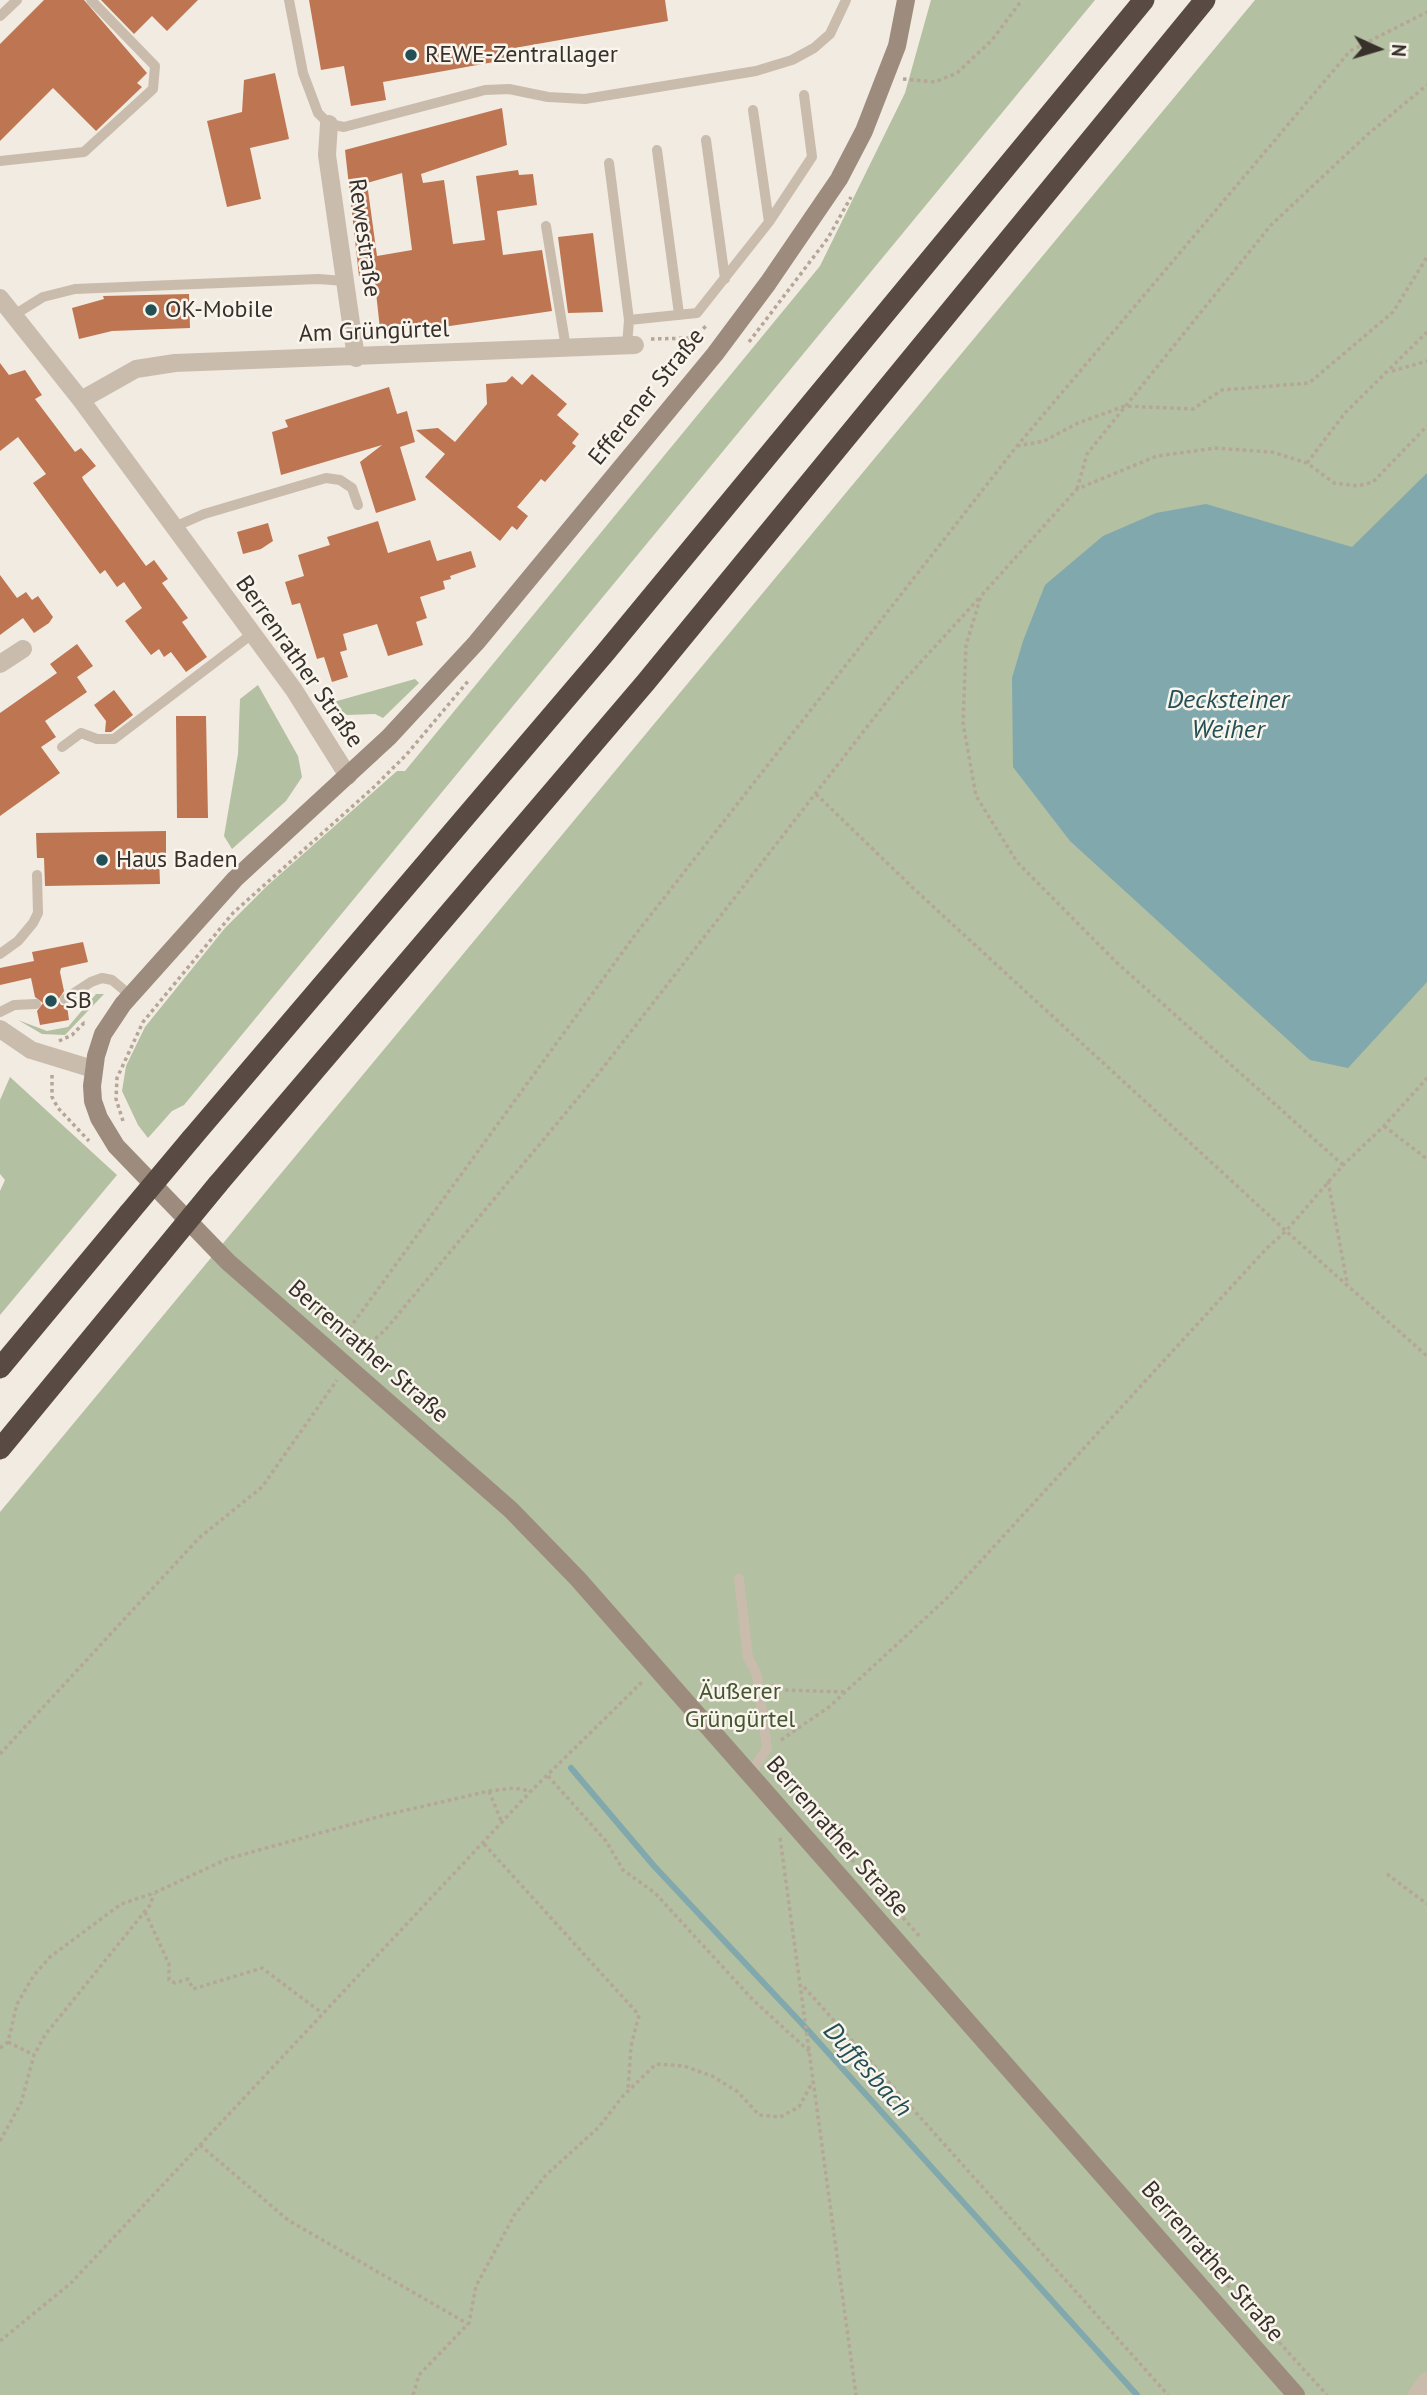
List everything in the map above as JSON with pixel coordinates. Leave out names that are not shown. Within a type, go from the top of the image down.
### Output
[{"type":"highway","points":[[0,1368],[191,1139],[605,653],[1144,0]]},
{"type":"highway","points":[[0,1448],[218,1184],[646,682],[1205,0]]},
{"type":"street","name":"Efferener Straße","points":[[348,776],[476,643],[715,354],[768,283],[839,179],[887,75],[906,0]]},
{"type":"street","name":"Rewestraße","points":[[329,124],[327,155],[356,358]]},
{"type":"street","name":"Berrenrather Straße","points":[[0,298],[80,400],[294,690],[348,776],[235,879],[131,995],[103,1034],[93,1069],[92,1086],[96,1109],[116,1146],[228,1262],[512,1510],[656,1668],[1296,2395]]},
{"type":"street","name":"Am Grüngürtel","points":[[80,400],[136,369],[154,365],[631,345]]},
{"type":"street","points":[[0,664],[23,649]]},
{"type":"street","points":[[0,1026],[31,1050],[93,1069]]},
{"type":"street","points":[[1417,2395],[1427,2381]]},
{"type":"lane","points":[[0,16],[17,0]]},
{"type":"lane","points":[[0,161],[84,152],[153,89],[155,66],[91,0]]},
{"type":"lane","points":[[289,0],[303,74],[318,113],[329,124],[344,127],[485,90],[509,89],[548,97],[585,99],[757,71],[792,60],[814,48],[830,34],[846,0]]},
{"type":"lane","points":[[629,320],[697,313],[769,222],[812,157],[804,95]]},
{"type":"lane","points":[[753,110],[769,222]]},
{"type":"lane","points":[[706,140],[724,279]]},
{"type":"lane","points":[[657,150],[678,314]]},
{"type":"lane","points":[[609,163],[631,345]]},
{"type":"lane","points":[[545,226],[566,348]]},
{"type":"lane","points":[[14,315],[43,297],[75,289],[318,279],[345,281]]},
{"type":"lane","points":[[174,527],[204,514],[326,478],[340,480],[352,488],[358,505]]},
{"type":"lane","points":[[62,747],[81,733],[96,739],[114,739],[252,634]]},
{"type":"lane","points":[[0,954],[18,941],[38,913],[37,875]]},
{"type":"lane","points":[[65,999],[102,978],[111,980],[131,995]]},
{"type":"lane","points":[[0,1026],[14,1005],[36,1004]]},
{"type":"lane","points":[[739,1579],[748,1658],[757,1679],[767,1748],[750,1775]]},
{"type":"path","points":[[887,75],[916,82],[935,82],[957,73],[992,40],[1021,0]]},
{"type":"path","points":[[341,1340],[635,934],[1017,446],[1350,51],[1427,12]]},
{"type":"path","points":[[1077,489],[1087,454],[1271,225],[1368,134],[1427,85]]},
{"type":"path","points":[[1017,446],[1044,441],[1078,423],[1125,406],[1193,409],[1222,390],[1309,383],[1393,312],[1427,257]]},
{"type":"path","points":[[1307,463],[1345,413],[1390,372],[1427,332]]},
{"type":"path","points":[[1390,372],[1427,361]]},
{"type":"path","points":[[0,1754],[198,1538],[262,1487],[348,1367],[386,1329],[598,1074],[898,687],[1077,489],[1157,456],[1216,448],[1272,452],[1307,463],[1334,483],[1358,486],[1373,482],[1427,426]]},
{"type":"path","points":[[981,596],[966,645],[963,723],[976,796],[1017,862],[1116,962],[1343,1165]]},
{"type":"path","points":[[816,794],[912,887],[1286,1231],[1427,1356]]},
{"type":"path","points":[[98,1150],[58,1108],[52,1097],[58,1041],[72,1035],[84,1023],[103,1034]]},
{"type":"path","points":[[124,1122],[116,1099],[117,1078],[130,1046]]},
{"type":"path","points":[[767,1748],[846,1692],[946,1599],[1256,1259],[1286,1231],[1328,1181],[1384,1126],[1427,1078]]},
{"type":"path","points":[[1384,1126],[1427,1159]]},
{"type":"path","points":[[1328,1181],[1347,1283]]},
{"type":"path","points":[[0,2341],[71,2283],[531,1791],[656,1668]]},
{"type":"path","points":[[757,1679],[783,1690],[846,1692]]},
{"type":"path","points":[[548,1776],[606,1841],[623,1870],[655,1894],[753,2000],[811,2052]]},
{"type":"path","points":[[0,2048],[8,2042],[18,2004],[34,1975],[50,1956],[121,1904],[154,1893],[227,1859],[382,1816],[489,1791],[514,1788],[531,1791]]},
{"type":"path","points":[[489,1791],[502,1824]]},
{"type":"path","points":[[797,1798],[923,1941]]},
{"type":"path","points":[[484,1844],[639,2015],[631,2046],[628,2091]]},
{"type":"path","points":[[783,1844],[856,2395]]},
{"type":"path","points":[[1387,1874],[1427,1904]]},
{"type":"path","points":[[0,2141],[21,2104],[34,2055],[64,2008],[145,1912],[154,1893]]},
{"type":"path","points":[[145,1912],[169,1964],[169,1980],[174,1983],[188,1979],[193,1989],[262,1968],[322,2013]]},
{"type":"path","points":[[803,1985],[1168,2395]]},
{"type":"path","points":[[8,2042],[34,2055]]},
{"type":"path","points":[[413,2395],[419,2375],[468,2324],[476,2286],[515,2214],[546,2175],[599,2127],[628,2091],[656,2063],[684,2066],[712,2076],[738,2092],[760,2115],[780,2117],[799,2107],[814,2080]]},
{"type":"path","points":[[200,2146],[288,2220],[468,2324]]},
{"type":"path","points":[[1196,2251],[1327,2395]]},
{"type":"green space","points":[[931,0],[1095,0],[184,1105],[172,1111],[148,1138],[138,1125],[122,1091],[126,1066],[145,1027],[225,928],[267,886],[397,771],[405,771],[820,266],[905,93]]},
{"type":"green space","name":"Äußerer Grüngürtel","points":[[1255,0],[1427,0],[1427,2395],[0,2395],[0,1512]]},
{"type":"green space","points":[[415,679],[419,683],[383,718],[375,714],[347,715],[330,703]]},
{"type":"green space","points":[[258,685],[298,756],[302,777],[286,801],[232,849],[224,836],[238,754],[240,699]]},
{"type":"green space","points":[[96,994],[104,994],[65,1035],[42,1034],[18,1020],[47,1031],[68,1027]]},
{"type":"green space","points":[[10,1077],[117,1175],[0,1315],[0,1191],[5,1180],[0,1174],[0,1100]]},
{"type":"water","name":"Decksteiner Weiher","points":[[1427,473],[1427,982],[1348,1068],[1310,1060],[1070,841],[1013,767],[1012,678],[1045,585],[1103,536],[1156,513],[1206,504],[1352,547]]},
{"type":"building","points":[[44,0],[84,0],[147,73],[137,83],[142,87],[96,131],[53,88],[0,141],[0,44]]},
{"type":"building","points":[[101,0],[198,0],[167,31],[152,16],[134,34]]},
{"type":"building","name":"REWE-Zentrallager","points":[[309,0],[665,0],[668,21],[503,50],[505,60],[383,82],[386,100],[351,106],[344,66],[321,70]]},
{"type":"building","points":[[275,73],[289,139],[250,148],[261,199],[227,207],[207,121],[242,112],[244,80]]},
{"type":"building","points":[[502,108],[507,145],[421,174],[423,183],[444,180],[453,244],[485,240],[476,176],[518,170],[519,175],[533,174],[537,205],[497,211],[503,255],[542,250],[552,311],[443,327],[443,324],[430,323],[380,329],[374,274],[359,276],[345,150]],"holes":[[[402,173],[412,250],[377,256],[367,183]]]},
{"type":"building","points":[[593,233],[603,312],[568,313],[558,237]]},
{"type":"building","points":[[189,294],[190,328],[112,331],[79,339],[72,308],[104,299],[103,296]]},
{"type":"building","points":[[0,363],[9,375],[25,370],[42,395],[35,399],[75,452],[81,448],[96,466],[82,477],[84,481],[146,566],[154,560],[168,579],[162,583],[188,618],[182,622],[207,657],[186,672],[171,652],[164,657],[159,649],[151,655],[125,621],[142,608],[124,582],[117,587],[105,570],[100,574],[33,483],[46,474],[18,437],[0,451]]},
{"type":"building","points":[[532,374],[567,404],[557,415],[579,434],[572,443],[576,446],[545,482],[541,479],[517,507],[528,516],[517,530],[512,526],[500,541],[425,477],[445,454],[416,430],[438,428],[455,442],[487,404],[486,384],[506,382],[512,376],[522,385]]},
{"type":"building","points":[[389,387],[397,414],[407,411],[415,442],[400,447],[416,500],[376,513],[360,462],[382,445],[281,475],[272,432],[288,427],[285,420]]},
{"type":"building","points":[[378,521],[388,553],[430,540],[437,561],[471,551],[476,567],[450,576],[451,579],[443,581],[445,589],[420,597],[427,618],[416,622],[423,645],[388,656],[377,624],[343,634],[347,650],[340,652],[348,677],[332,682],[324,657],[317,659],[300,603],[292,605],[285,582],[304,576],[298,555],[330,545],[327,537]]},
{"type":"building","points":[[268,523],[273,541],[261,549],[243,554],[237,532]]},
{"type":"building","points":[[0,575],[17,598],[26,592],[32,600],[38,596],[53,617],[49,623],[34,633],[23,618],[0,635]]},
{"type":"building","points":[[77,644],[93,666],[77,677],[87,692],[45,721],[56,737],[41,747],[60,773],[0,816],[0,713],[57,673],[50,664]]},
{"type":"building","points":[[114,690],[133,715],[111,732],[105,732],[106,721],[94,705]]},
{"type":"building","points":[[176,716],[206,716],[208,818],[177,818]]},
{"type":"building","name":"Haus Baden","points":[[166,831],[166,856],[159,856],[160,884],[45,886],[44,858],[37,858],[36,833]]},
{"type":"building","points":[[83,942],[88,962],[61,968],[60,972],[64,991],[58,1000],[61,1005],[67,1006],[69,1020],[40,1025],[37,1011],[43,1003],[35,997],[31,978],[0,985],[0,968],[34,961],[32,952]]},
{"type":"waterway","name":"Duffesbach","points":[[571,1768],[654,1866],[805,2027],[1137,2395]]},
{"type":"place","name":"REWE-Zentrallager","points":[[411,55]]},
{"type":"place","name":"OK-Mobile","points":[[151,310]]},
{"type":"place","name":"Haus Baden","points":[[102,860]]},
{"type":"place","name":"SB","points":[[51,1001]]}]
